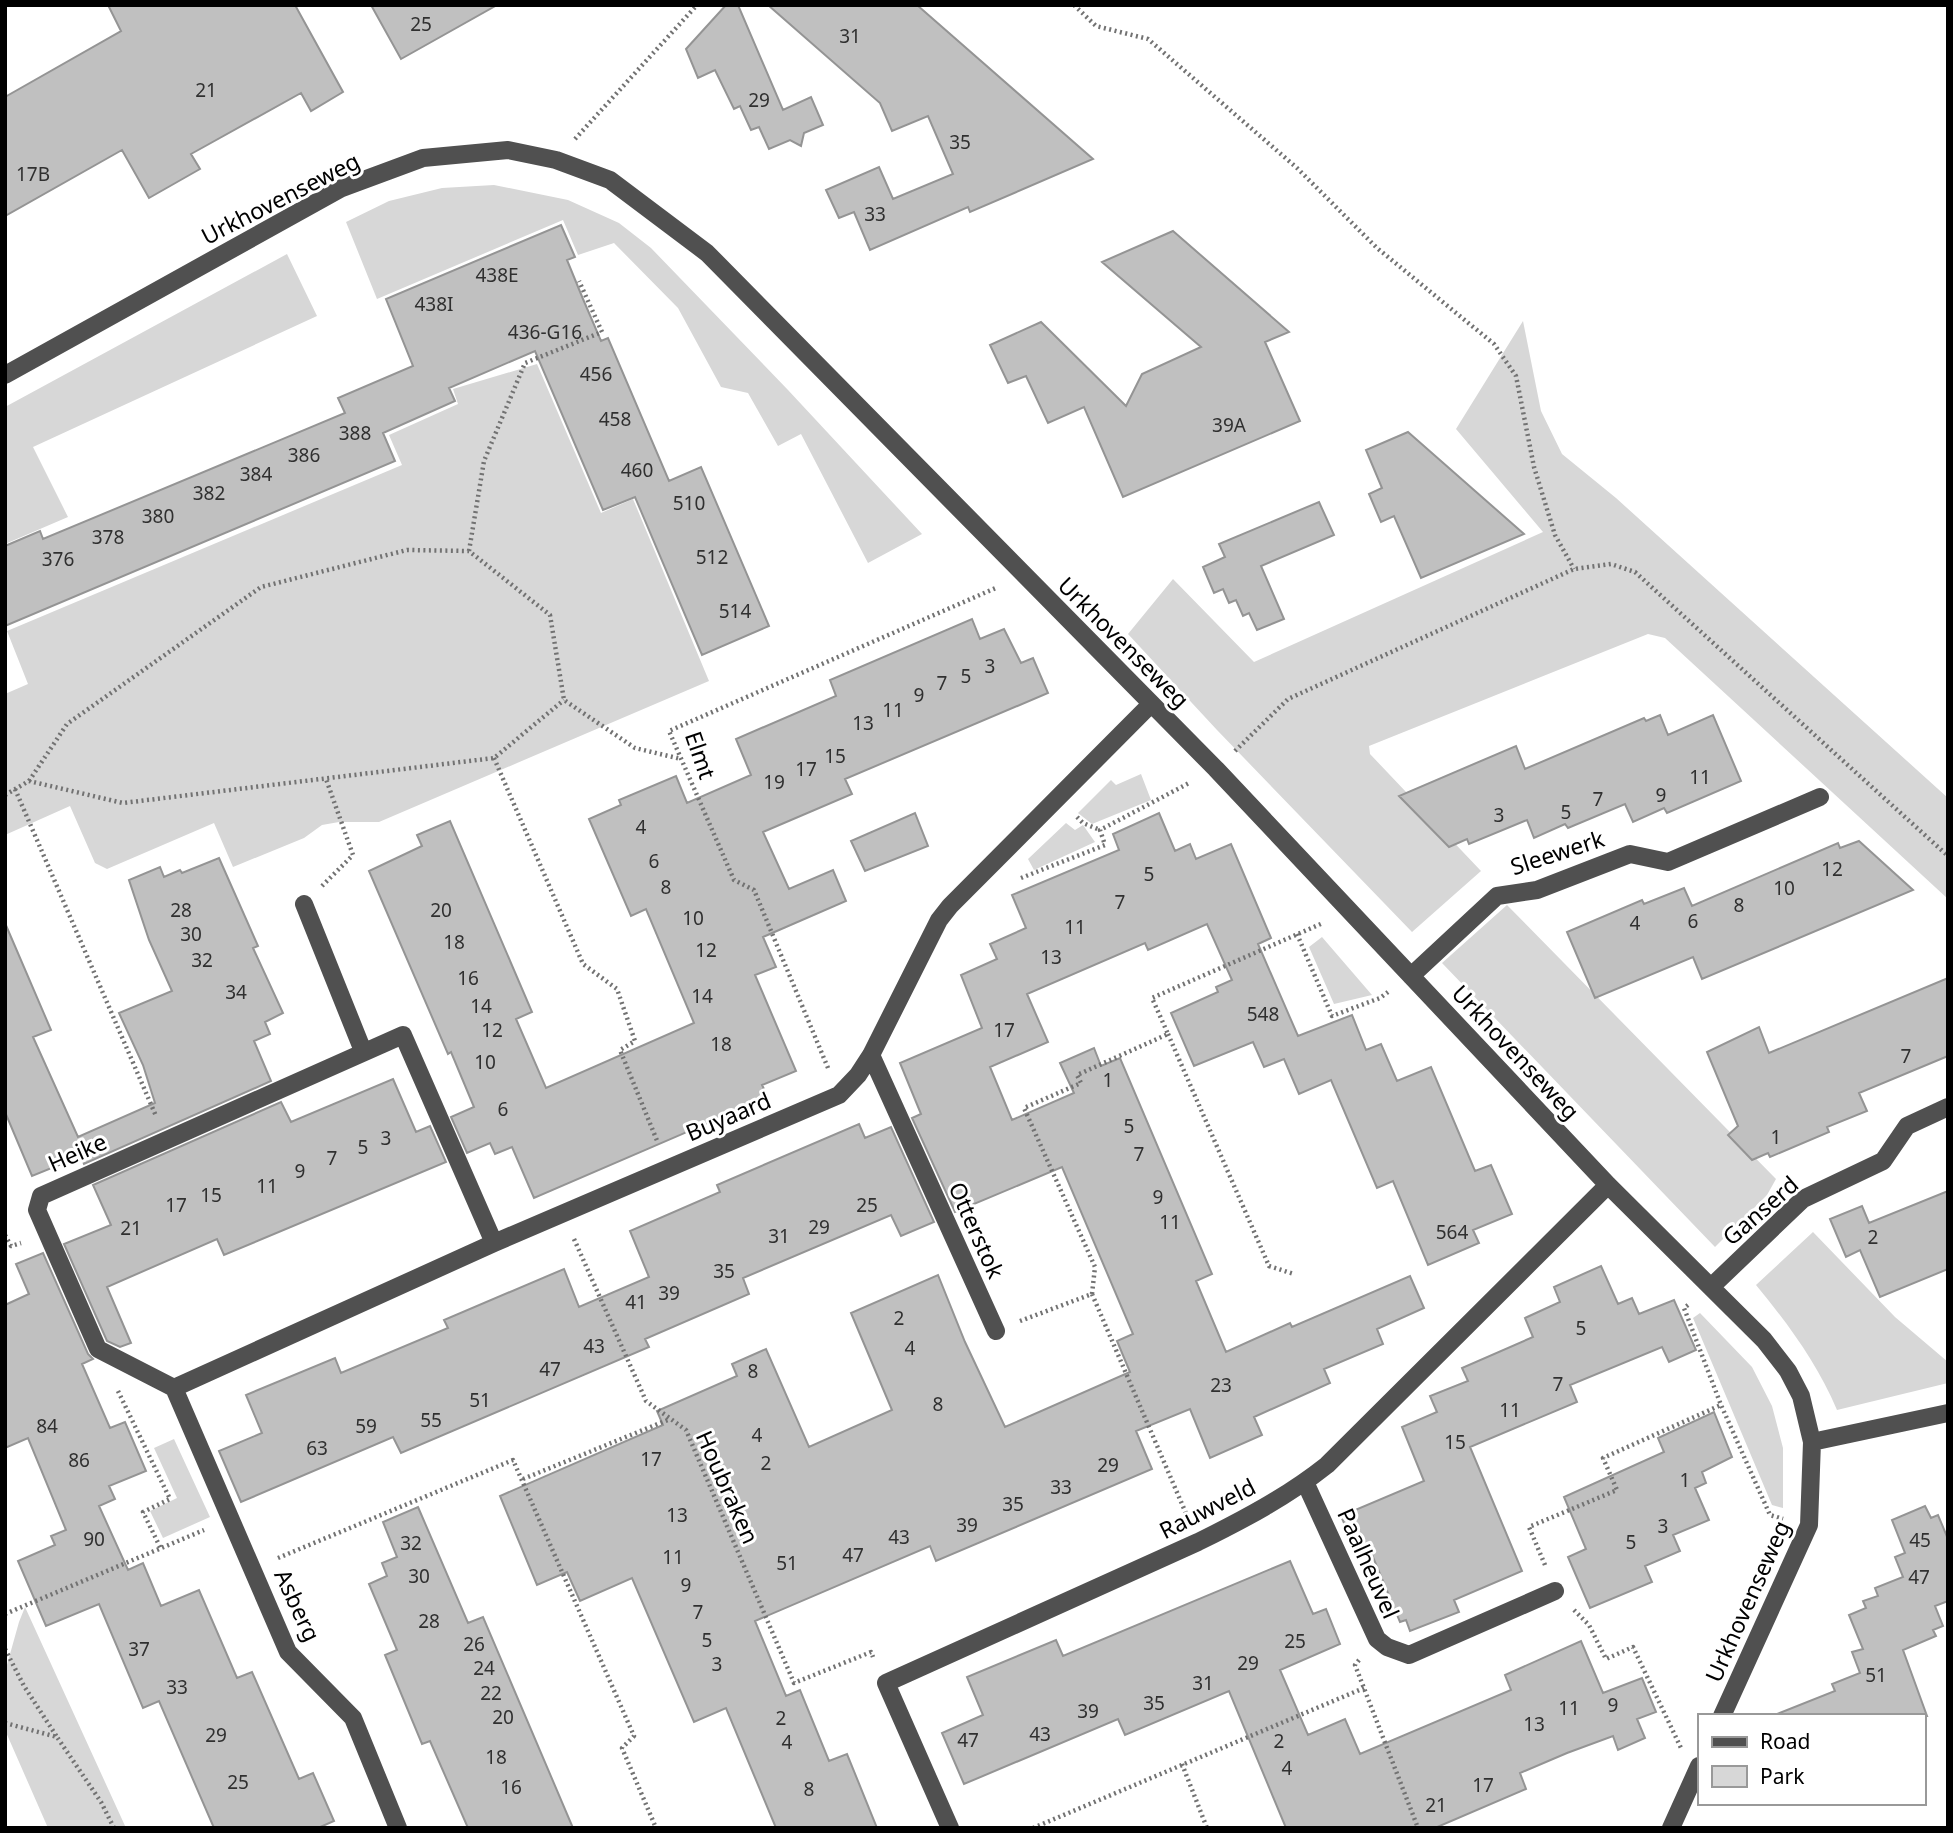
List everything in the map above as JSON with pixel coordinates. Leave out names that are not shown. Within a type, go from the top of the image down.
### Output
[{"type":"street","name":"Urkhovenseweg","points":[[5,375],[342,188],[423,158],[508,150],[556,160],[610,180],[707,253],[1216,769],[1608,1185],[1764,1340],[1788,1371],[1801,1396],[1812,1442],[1809,1525],[1723,1714]]},
{"type":"street","name":"Buyaard","points":[[174,1388],[494,1243],[839,1096],[871,1055],[944,913],[1151,704]]},
{"type":"street","name":"Sleewerk","points":[[1411,976],[1497,896],[1537,890],[1630,854],[1668,862],[1820,797]]},
{"type":"street","points":[[304,904],[363,1051]]},
{"type":"street","name":"Heike","points":[[98,1349],[37,1210],[41,1196],[403,1035],[494,1243]]},
{"type":"street","name":"Otterstok","points":[[871,1055],[996,1331]]},
{"type":"street","name":"Ganserd","points":[[1711,1287],[1803,1199],[1883,1161],[1908,1126],[1948,1107]]},
{"type":"street","name":"Rauwveld","points":[[887,1683],[1198,1542],[1240,1521],[1305,1482],[1327,1465],[1608,1185]]},
{"type":"street","points":[[98,1349],[174,1388]]},
{"type":"street","name":"Asberg","points":[[174,1388],[232,1517],[288,1652],[353,1718],[398,1828]]},
{"type":"street","points":[[1812,1442],[1948,1413]]},
{"type":"street","name":"Paalheuvel","points":[[1305,1482],[1377,1639],[1387,1647],[1409,1655],[1555,1591]]},
{"type":"street","points":[[887,1683],[950,1828]]},
{"type":"street","points":[[1671,1828],[1697,1771]]},
{"type":"path","points":[[556,160],[697,5]]},
{"type":"path","points":[[1074,5],[1096,26],[1148,39],[1297,168],[1377,248],[1494,344],[1516,376],[1534,467],[1555,535],[1574,569]]},
{"type":"path","points":[[469,551],[484,461],[525,363],[602,332],[579,281]]},
{"type":"path","points":[[5,795],[29,781],[67,724],[261,587],[407,550],[469,551],[550,615],[564,700],[635,748],[681,759]]},
{"type":"path","points":[[1014,881],[1105,845],[1100,830],[1216,769],[1288,699],[1574,569],[1611,564],[1635,572],[1948,856]]},
{"type":"path","name":"Elmt","points":[[839,1096],[754,890],[734,880],[669,731],[1024,575]]},
{"type":"path","points":[[29,781],[123,803],[494,758],[564,700]]},
{"type":"path","points":[[494,758],[583,964],[617,989],[635,1041],[620,1051],[668,1168]]},
{"type":"path","points":[[304,904],[353,855],[326,779]]},
{"type":"path","points":[[15,789],[165,1139]]},
{"type":"path","points":[[1294,1274],[1269,1266],[1152,998],[1349,912]]},
{"type":"path","points":[[1297,934],[1332,1016],[1380,998],[1411,976]]},
{"type":"path","points":[[1168,1034],[1077,1075],[1081,1083],[1024,1108],[1095,1267],[1092,1294],[1198,1542]]},
{"type":"path","name":"Houbraken","points":[[563,1213],[646,1401],[685,1430],[794,1683],[871,1653],[887,1683]]},
{"type":"path","points":[[1711,1287],[1684,1308],[1721,1405],[1770,1515],[1809,1525]]},
{"type":"path","points":[[996,1331],[1092,1294]]},
{"type":"path","points":[[98,1349],[170,1499],[143,1512],[161,1549]]},
{"type":"path","points":[[1697,1771],[1633,1647],[1606,1659],[1589,1625],[1555,1591],[1530,1527],[1617,1490],[1603,1458],[1721,1405]]},
{"type":"path","points":[[523,1479],[670,1419]]},
{"type":"path","points":[[253,1568],[513,1460],[635,1736],[622,1748],[656,1828]]},
{"type":"path","points":[[5,1614],[232,1517]]},
{"type":"path","points":[[1377,1639],[1355,1665],[1418,1828]]},
{"type":"path","points":[[5,1649],[24,1686],[101,1802],[114,1828]]},
{"type":"path","points":[[1032,1828],[1364,1688]]},
{"type":"path","points":[[5,1723],[58,1737]]},
{"type":"path","points":[[1182,1764],[1208,1828]]},
{"type":"green space","points":[[494,185],[568,200],[619,223],[651,248],[922,534],[868,563],[801,434],[778,446],[748,393],[721,387],[678,308],[614,243],[578,255],[563,220],[377,299],[346,222],[389,201],[442,188]]},
{"type":"green space","points":[[287,254],[317,316],[33,447],[68,517],[5,544],[5,407]]},
{"type":"green space","points":[[1523,321],[1541,411],[1562,454],[1616,498],[1948,798],[1948,899],[1665,638],[1648,634],[1369,746],[1370,754],[1481,871],[1412,932],[1128,634],[1173,579],[1254,662],[1543,532],[1456,429]]},
{"type":"green space","points":[[537,364],[601,513],[633,499],[709,681],[379,822],[339,822],[322,825],[304,838],[233,867],[214,823],[107,869],[95,863],[70,806],[5,835],[5,694],[28,684],[7,631],[402,465],[389,435],[458,404],[453,389]]},
{"type":"green space","points":[[1141,774],[1151,800],[1092,824],[1078,813],[1111,780],[1116,785]]},
{"type":"green space","points":[[1066,823],[1075,830],[1083,825],[1095,842],[1034,870],[1028,859]]},
{"type":"green space","points":[[1507,905],[1776,1179],[1767,1195],[1715,1247],[1442,963]]},
{"type":"green space","points":[[1322,937],[1372,995],[1334,1004],[1309,947]]},
{"type":"green space","points":[[1813,1232],[1895,1317],[1948,1362],[1948,1383],[1837,1410],[1801,1344],[1756,1285]]},
{"type":"green space","points":[[1700,1313],[1752,1367],[1772,1406],[1783,1448],[1783,1508],[1772,1505],[1693,1318]]},
{"type":"green space","points":[[174,1439],[210,1517],[163,1538],[150,1511],[177,1498],[154,1448]]},
{"type":"green space","points":[[25,1607],[126,1828],[48,1828],[5,1730],[5,1672]]},
{"type":"building","points":[[108,5],[295,5],[343,92],[311,111],[301,93],[191,154],[200,169],[149,198],[122,150],[5,216],[5,97],[121,31]]},
{"type":"building","points":[[371,5],[497,5],[401,59]]},
{"type":"building","points":[[726,5],[738,5],[783,110],[811,97],[823,125],[804,133],[801,146],[790,140],[769,149],[759,127],[751,130],[740,106],[734,109],[715,70],[698,78],[686,49]]},
{"type":"building","points":[[768,5],[917,5],[1093,159],[970,212],[968,207],[870,250],[854,212],[839,218],[826,190],[879,167],[893,199],[953,174],[928,116],[892,131],[880,103]]},
{"type":"building","points":[[561,225],[575,257],[567,260],[583,299],[601,341],[608,338],[669,481],[701,467],[769,626],[702,655],[635,497],[603,510],[535,351],[449,388],[455,401],[383,433],[395,461],[5,626],[5,546],[40,531],[43,539],[345,413],[338,398],[413,366],[386,299]]},
{"type":"building","points":[[1173,231],[1289,332],[1265,342],[1300,421],[1123,497],[1084,407],[1048,423],[1026,376],[1008,383],[990,345],[1041,322],[1126,406],[1142,374],[1201,347],[1102,262]]},
{"type":"building","points":[[1408,432],[1524,534],[1421,578],[1394,516],[1381,522],[1369,494],[1382,488],[1366,450]]},
{"type":"building","points":[[1319,502],[1334,535],[1261,566],[1284,619],[1257,630],[1249,613],[1243,616],[1236,600],[1229,603],[1223,589],[1214,593],[1203,567],[1225,557],[1219,544]]},
{"type":"building","points":[[972,619],[980,639],[1004,629],[1021,663],[1033,658],[1048,693],[845,779],[852,794],[763,832],[789,889],[833,870],[846,901],[763,937],[776,967],[755,975],[796,1071],[762,1085],[768,1097],[534,1198],[512,1147],[495,1154],[490,1143],[467,1153],[451,1117],[474,1107],[451,1052],[448,1054],[369,871],[422,846],[417,835],[450,821],[532,1012],[516,1019],[546,1088],[694,1023],[646,909],[631,916],[589,819],[621,805],[619,800],[676,776],[687,803],[751,775],[736,739],[836,696],[830,680]]},
{"type":"building","points":[[1660,715],[1668,735],[1713,715],[1741,781],[1667,813],[1664,808],[1633,822],[1625,804],[1568,828],[1565,824],[1534,838],[1527,820],[1469,844],[1467,839],[1449,847],[1399,796],[1516,746],[1525,769],[1644,718],[1646,721]]},
{"type":"building","points":[[915,813],[928,846],[865,871],[851,841]]},
{"type":"building","points":[[1159,813],[1175,851],[1190,844],[1196,859],[1231,844],[1271,938],[1258,944],[1298,1036],[1352,1015],[1366,1050],[1381,1044],[1397,1081],[1431,1067],[1475,1171],[1491,1165],[1512,1214],[1473,1230],[1479,1243],[1428,1265],[1393,1181],[1377,1188],[1331,1080],[1299,1094],[1284,1059],[1264,1067],[1253,1042],[1194,1066],[1171,1013],[1218,992],[1216,987],[1232,980],[1207,924],[1148,950],[1145,943],[1027,994],[1048,1042],[990,1067],[1012,1120],[1074,1093],[1060,1063],[1094,1048],[1101,1066],[1120,1058],[1212,1274],[1196,1281],[1226,1352],[1290,1323],[1292,1327],[1410,1276],[1424,1308],[1377,1329],[1383,1344],[1324,1369],[1330,1383],[1254,1417],[1262,1435],[1210,1458],[1190,1409],[1136,1431],[1152,1469],[936,1561],[930,1546],[755,1621],[786,1696],[800,1690],[829,1761],[847,1754],[877,1828],[776,1828],[726,1708],[694,1722],[632,1578],[580,1601],[567,1572],[537,1585],[500,1496],[663,1425],[657,1411],[737,1376],[732,1364],[766,1349],[809,1447],[892,1410],[851,1313],[938,1275],[965,1342],[1005,1427],[1130,1372],[1117,1341],[1133,1334],[1062,1167],[955,1212],[912,1118],[921,1114],[900,1063],[982,1028],[961,975],[997,959],[990,944],[1026,928],[1012,895],[1119,850],[1113,834]]},
{"type":"building","points":[[1859,841],[1913,890],[1702,979],[1693,957],[1595,998],[1567,932],[1642,900],[1644,904],[1684,888],[1692,906],[1838,843],[1840,848]]},
{"type":"building","points":[[219,858],[258,946],[253,948],[283,1013],[265,1022],[270,1034],[254,1041],[271,1081],[84,1164],[81,1156],[32,1176],[5,1112],[5,923],[51,1030],[33,1037],[78,1137],[155,1103],[143,1065],[119,1013],[172,991],[149,940],[129,880],[160,867],[164,877],[180,870],[182,873]]},
{"type":"building","points":[[1948,978],[1948,1056],[1859,1093],[1867,1111],[1827,1127],[1829,1132],[1770,1157],[1768,1153],[1752,1160],[1728,1135],[1738,1126],[1707,1052],[1759,1027],[1769,1053]]},
{"type":"building","points":[[393,1079],[416,1132],[430,1126],[446,1162],[224,1255],[217,1239],[107,1287],[131,1343],[120,1347],[107,1341],[64,1244],[111,1225],[93,1185],[281,1102],[291,1122]]},
{"type":"building","points":[[859,1124],[865,1138],[891,1127],[934,1222],[901,1236],[891,1215],[743,1278],[749,1294],[645,1339],[649,1347],[401,1453],[393,1437],[241,1502],[219,1451],[262,1433],[246,1395],[335,1358],[341,1373],[448,1328],[444,1320],[564,1269],[579,1307],[649,1277],[630,1231],[720,1192],[717,1185]]},
{"type":"building","points":[[1948,1191],[1948,1269],[1880,1297],[1860,1250],[1846,1257],[1830,1219],[1862,1206],[1869,1223]]},
{"type":"building","points":[[43,1253],[88,1354],[93,1359],[82,1364],[110,1428],[125,1422],[146,1471],[109,1486],[115,1499],[99,1506],[128,1570],[143,1563],[161,1606],[199,1590],[237,1678],[252,1672],[299,1779],[313,1773],[334,1821],[318,1828],[214,1828],[159,1701],[143,1708],[99,1604],[46,1626],[18,1561],[55,1545],[51,1536],[66,1530],[28,1438],[5,1448],[5,1305],[29,1294],[16,1264]]},
{"type":"building","points":[[1601,1266],[1618,1304],[1632,1298],[1639,1314],[1674,1300],[1696,1350],[1669,1362],[1662,1347],[1570,1385],[1577,1402],[1470,1447],[1522,1571],[1454,1600],[1459,1612],[1410,1631],[1406,1620],[1400,1622],[1368,1545],[1356,1551],[1341,1516],[1424,1481],[1402,1427],[1437,1412],[1430,1396],[1468,1381],[1462,1368],[1533,1337],[1525,1318],[1560,1302],[1554,1287]]},
{"type":"building","points":[[1714,1412],[1732,1457],[1702,1472],[1706,1483],[1695,1488],[1709,1520],[1673,1535],[1680,1551],[1645,1566],[1652,1582],[1590,1608],[1568,1557],[1586,1549],[1564,1497],[1664,1452],[1658,1438]]},
{"type":"building","points":[[1925,1506],[1931,1518],[1938,1515],[1948,1539],[1948,1601],[1935,1606],[1943,1626],[1933,1630],[1936,1636],[1903,1650],[1927,1716],[1777,1714],[1835,1691],[1832,1684],[1860,1673],[1852,1652],[1863,1649],[1849,1615],[1866,1608],[1863,1601],[1878,1596],[1875,1588],[1903,1577],[1895,1557],[1905,1553],[1892,1520]]},
{"type":"building","points":[[418,1507],[468,1623],[483,1617],[573,1828],[468,1828],[430,1741],[422,1744],[385,1655],[397,1650],[369,1584],[387,1576],[382,1563],[397,1557],[383,1522]]},
{"type":"building","points":[[1290,1561],[1313,1614],[1326,1609],[1340,1644],[1280,1670],[1308,1735],[1345,1719],[1360,1754],[1511,1690],[1505,1675],[1581,1641],[1603,1693],[1642,1678],[1656,1712],[1637,1719],[1645,1738],[1618,1750],[1613,1736],[1520,1773],[1526,1789],[1435,1828],[1286,1828],[1229,1691],[1125,1735],[1118,1719],[964,1784],[942,1733],[983,1715],[967,1677],[1056,1640],[1063,1656]]}]
